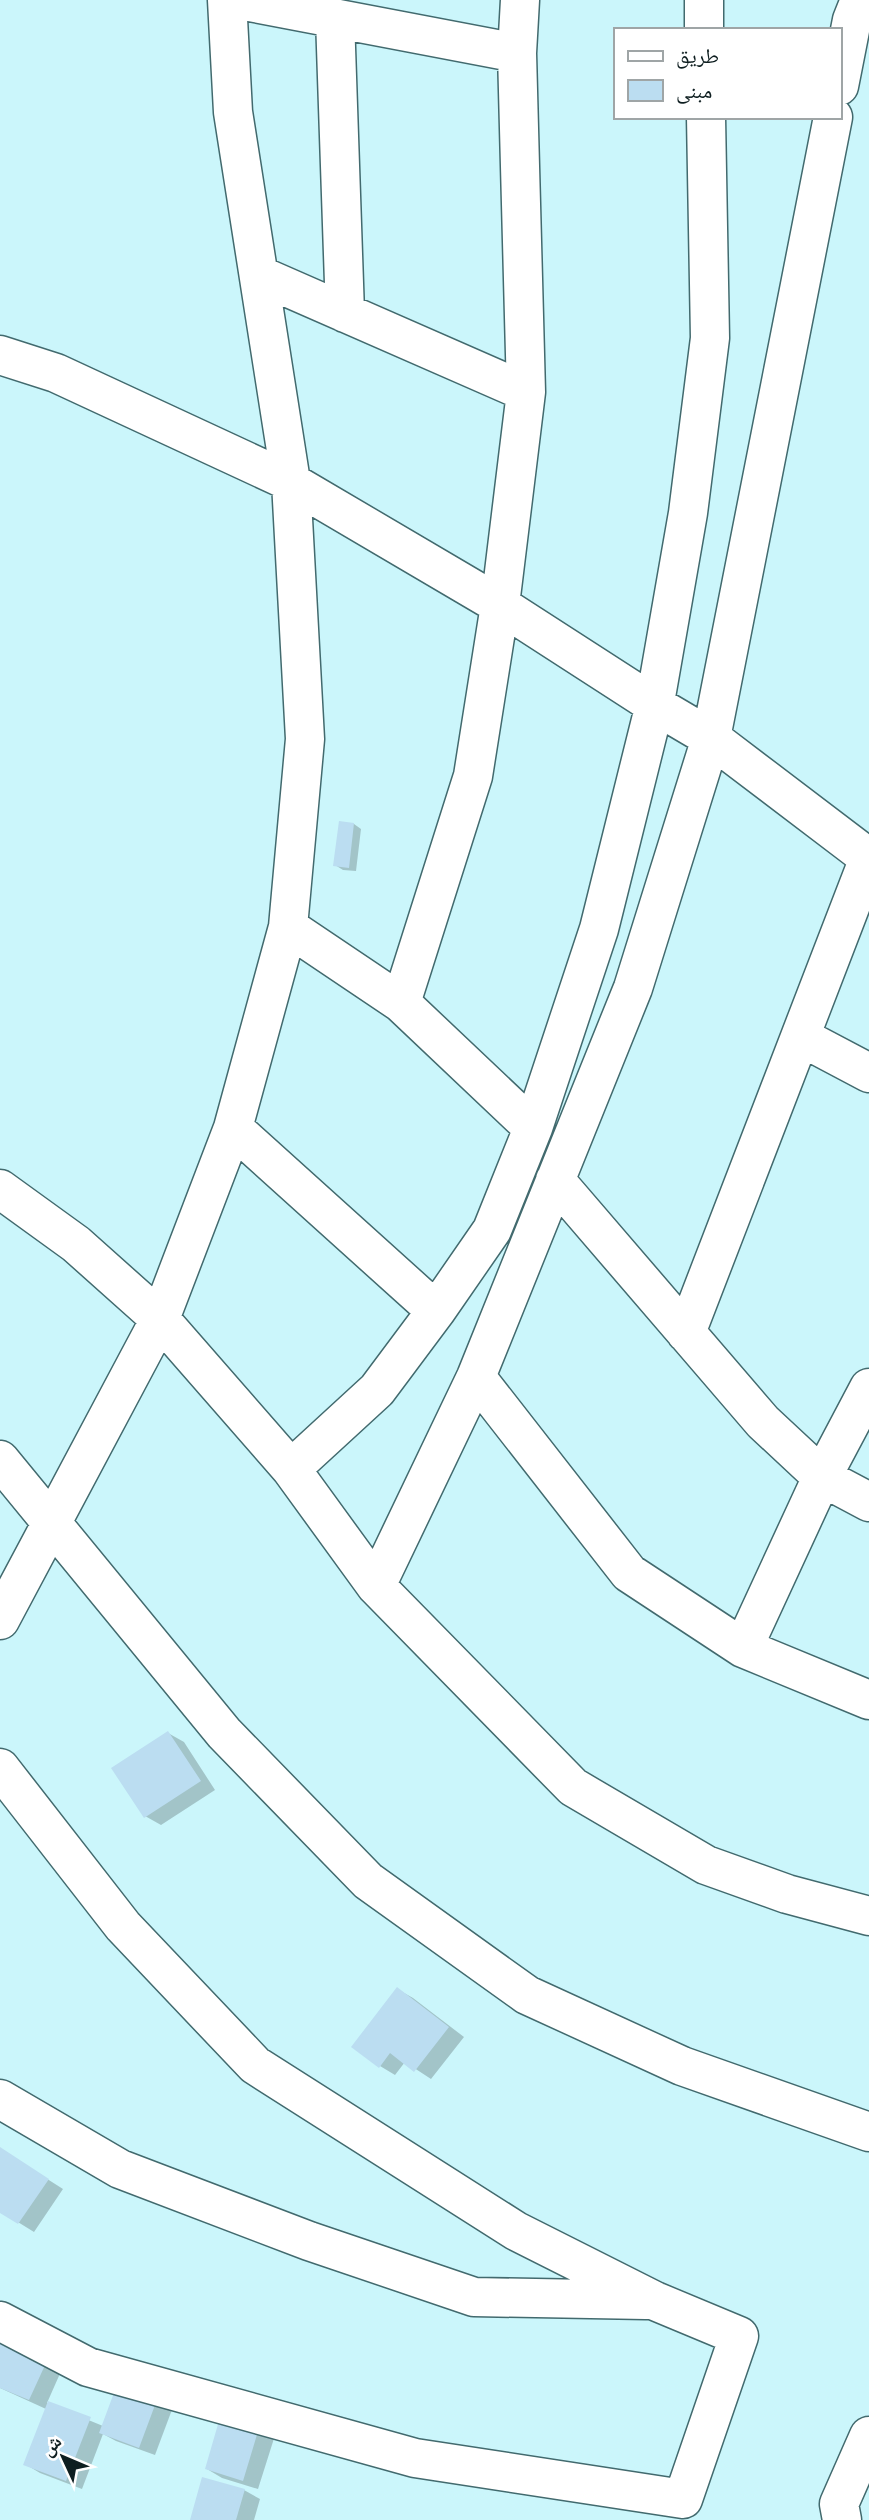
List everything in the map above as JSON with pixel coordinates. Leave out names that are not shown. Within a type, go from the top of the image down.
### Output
[{"type":"street","points":[[0,1620],[160,1319],[233,1128],[288,926],[305,739],[291,482],[233,112],[227,0]]},
{"type":"street","points":[[239,0],[517,53]]},
{"type":"street","points":[[401,1003],[473,776],[500,605],[526,392],[517,53],[520,0]]},
{"type":"street","points":[[704,0],[704,28]]},
{"type":"street","points":[[841,76],[852,20],[860,0]]},
{"type":"street","points":[[335,18],[345,313]]},
{"type":"street","points":[[291,1469],[377,1390],[492,1230],[533,1128],[599,929],[655,705],[688,513],[710,338],[706,119]]},
{"type":"street","points":[[376,1586],[476,1377],[633,988],[711,738],[833,119]]},
{"type":"street","points":[[259,275],[526,392]]},
{"type":"street","points":[[0,355],[56,373],[291,482],[500,605],[711,738],[869,858],[686,1333]]},
{"type":"street","points":[[288,926],[401,1003],[533,1128]]},
{"type":"street","points":[[801,1037],[869,1073]]},
{"type":"street","points":[[233,1128],[436,1311]]},
{"type":"street","points":[[555,1180],[763,1422],[822,1477],[869,1502]]},
{"type":"street","points":[[0,1189],[76,1244],[160,1319],[291,1469],[376,1586],[573,1787],[706,1865],[787,1894],[869,1916]]},
{"type":"street","points":[[476,1377],[629,1573],[743,1648],[869,1700]]},
{"type":"street","points":[[743,1648],[822,1477],[869,1388]]},
{"type":"street","points":[[0,1460],[224,1733],[368,1881],[527,1995],[682,2066],[869,2132]]},
{"type":"street","points":[[0,1768],[123,1926],[255,2065],[516,2231],[655,2301],[739,2336],[683,2499],[415,2458],[88,2367],[0,2321]]},
{"type":"street","points":[[0,2099],[120,2169],[309,2241],[474,2297],[655,2301]]},
{"type":"street","points":[[842,2520],[839,2504],[869,2436]]},
{"type":"building","points":[[339,821],[354,823],[349,868],[333,866]]},
{"type":"building","points":[[168,1731],[201,1781],[144,1818],[111,1768]]},
{"type":"building","points":[[397,1987],[449,2027],[414,2072],[390,2053],[379,2068],[351,2047]]},
{"type":"building","points":[[0,2147],[49,2179],[18,2224],[0,2213]]},
{"type":"building","points":[[6,2330],[52,2350],[29,2400],[0,2388],[0,2343]]},
{"type":"building","points":[[118,2382],[158,2397],[139,2448],[99,2433]]},
{"type":"building","points":[[48,2401],[91,2417],[66,2481],[23,2465]]},
{"type":"building","points":[[223,2407],[262,2418],[243,2481],[205,2469]]},
{"type":"building","points":[[202,2477],[245,2489],[236,2520],[190,2520]]}]
